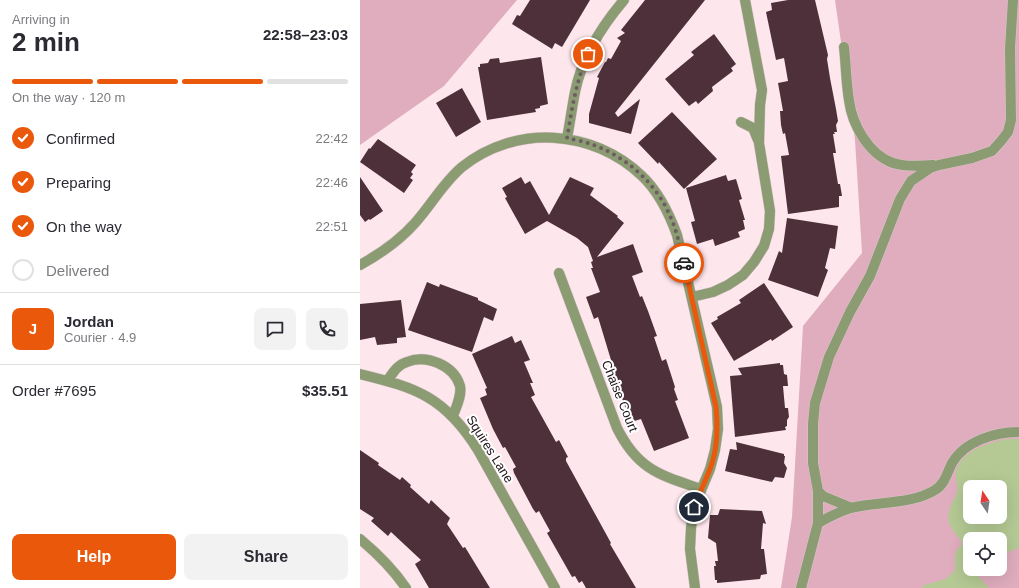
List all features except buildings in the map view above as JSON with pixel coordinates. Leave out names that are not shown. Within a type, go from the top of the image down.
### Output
[{"type":"street","points":[[567,138],[575,91],[583,66],[594,42],[608,19],[624,0]]},
{"type":"street","points":[[692,297],[713,292],[743,275],[754,262],[764,246],[769,229],[770,211],[760,143],[760,105],[762,90],[745,0]]},
{"type":"street","points":[[844,47],[849,101],[856,122],[876,154],[894,164],[916,166],[939,165],[972,158],[992,151],[1002,141],[1008,132],[1011,120],[1010,48],[1013,0]]},
{"type":"street","points":[[741,122],[753,128],[760,143]]},
{"type":"street","points":[[360,265],[375,257],[415,223],[449,179],[481,154],[498,146],[521,139],[545,137],[567,138],[588,143],[610,152],[627,162],[643,176],[658,194],[670,214],[678,235],[716,407],[718,429],[715,450],[710,469],[694,507],[690,528],[690,549],[695,588]]},
{"type":"street","points":[[801,588],[818,523],[818,491],[813,463],[813,424],[815,403],[829,357],[850,312],[870,276],[900,199],[911,181],[922,173],[939,165]]},
{"type":"street","name":"Chaise Court","points":[[559,273],[617,428],[624,442],[634,456],[646,466],[661,475],[701,489]]},
{"type":"street","points":[[387,381],[397,367],[406,362],[415,360],[427,360],[449,368],[456,377],[460,387],[459,399],[454,416]]},
{"type":"street","name":"Squires Lane","points":[[360,374],[418,391],[437,402],[454,416],[468,433],[478,450],[555,588]]},
{"type":"street","points":[[818,523],[852,508],[924,496],[942,485],[952,463],[966,448],[984,438],[993,435],[1019,432]]},
{"type":"street","points":[[818,491],[823,496],[852,508]]},
{"type":"street","points":[[360,539],[395,573],[406,588]]},
{"type":"shaded area","points":[[360,0],[517,0],[444,86],[360,145]]},
{"type":"shaded area","points":[[835,0],[1019,0],[1019,588],[781,588],[792,517],[803,326],[862,253],[855,140]]},
{"type":"shaded area","points":[[1007,439],[1019,439],[1019,548],[1007,552],[1007,532],[963,532],[963,576],[978,576],[989,588],[922,588],[924,585],[946,579],[955,570],[956,553],[962,542],[951,528],[948,515],[957,492],[956,473],[963,459],[976,449]]},
{"type":"way so far","points":[[588,54],[575,91],[567,138],[588,143],[610,152],[627,162],[643,176],[658,194],[670,214],[678,235],[684,263]]},
{"type":"route","points":[[684,263],[716,407],[718,429],[710,469],[694,507]]}]
